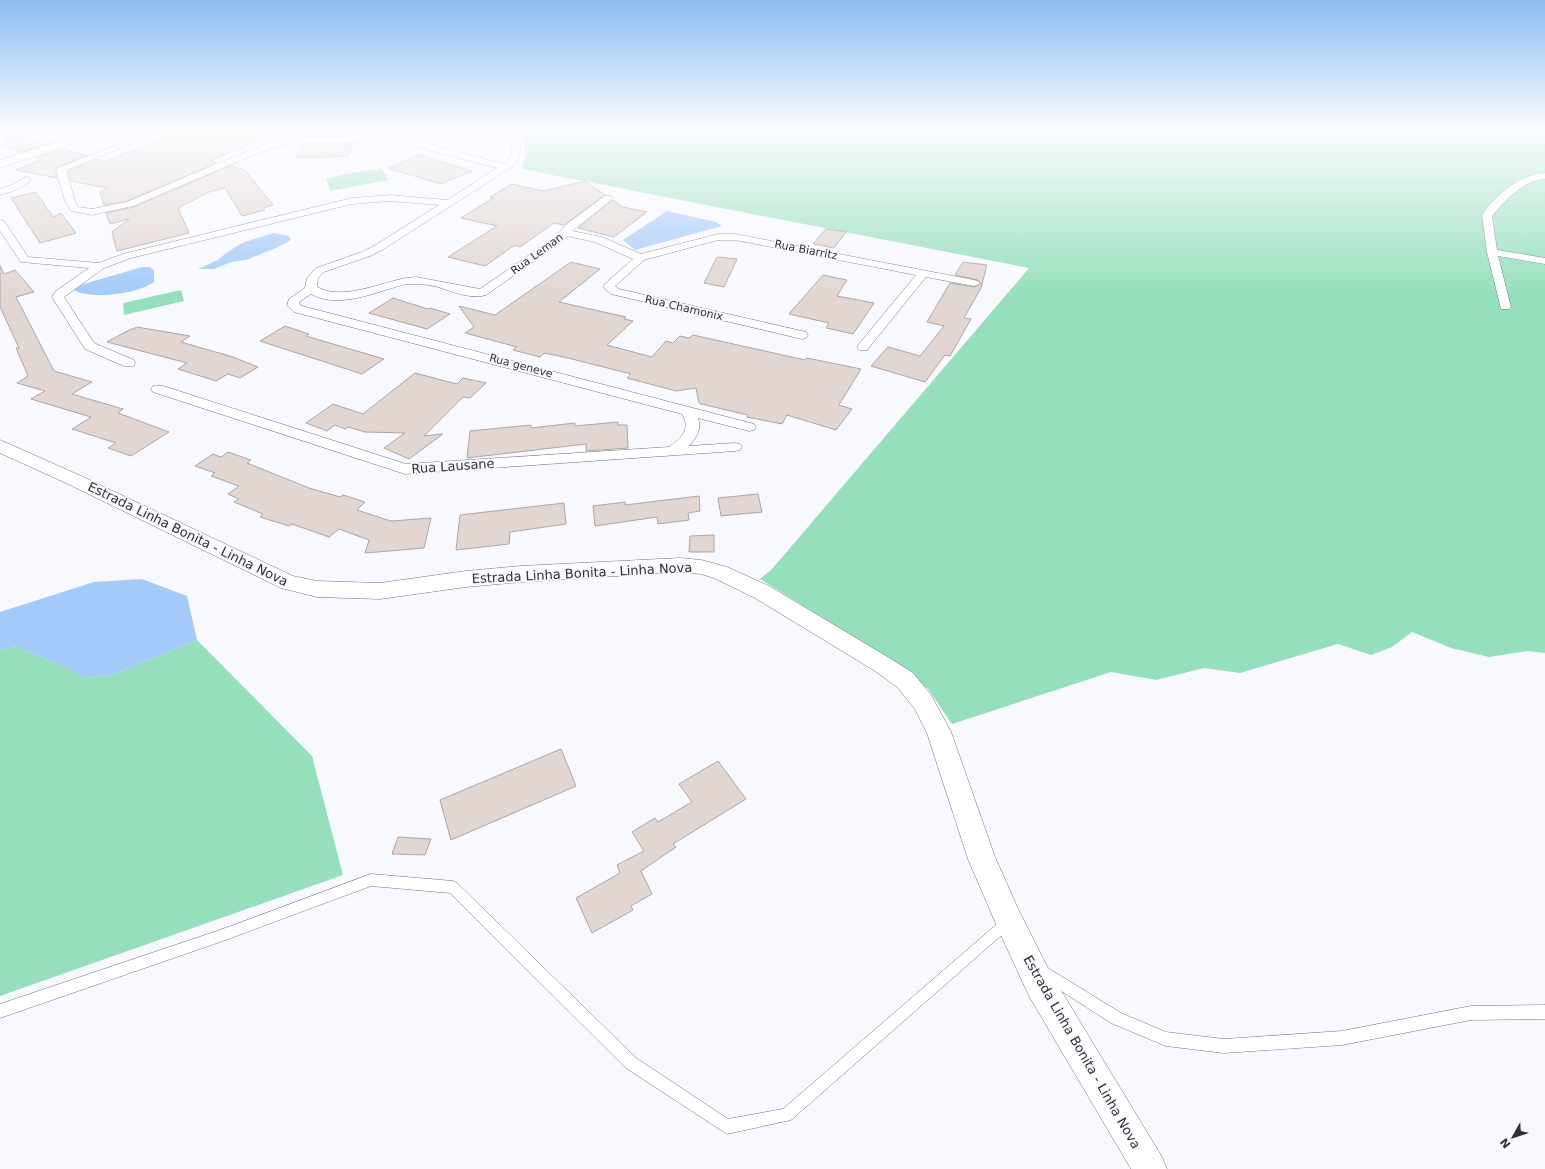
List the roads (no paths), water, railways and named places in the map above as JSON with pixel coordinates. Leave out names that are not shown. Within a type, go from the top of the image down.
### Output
[{"type":"street","points":[[0,192],[14,186]]},
{"type":"street","points":[[66,186],[70,201],[75,210],[92,212],[130,204],[174,186]]},
{"type":"street","points":[[311,289],[314,275],[320,270],[366,254],[378,248],[476,186]]},
{"type":"street","points":[[1505,307],[1492,252],[1487,215],[1516,186]]},
{"type":"street","points":[[129,363],[89,346],[58,297],[60,293],[100,266],[152,250],[352,201],[398,198],[449,203]]},
{"type":"street","name":"Rua Leman","points":[[311,289],[320,294],[343,296],[415,280],[479,293],[484,292],[566,233],[572,225],[608,198]]},
{"type":"street","points":[[0,222],[25,260],[100,266]]},
{"type":"street","points":[[566,233],[598,239],[640,258]]},
{"type":"street","name":"Rua Biarritz","points":[[640,258],[718,237],[735,237],[974,283]]},
{"type":"street","points":[[1492,252],[1545,261]]},
{"type":"street","name":"Rua Chamonix","points":[[640,258],[611,284],[609,287],[611,290],[802,335]]},
{"type":"street","points":[[863,347],[923,274]]},
{"type":"street","name":"Rua geneve","points":[[311,289],[297,297],[293,301],[293,305],[298,309],[749,427]]},
{"type":"street","name":"Rua Lausane","points":[[158,389],[405,469],[736,447]]},
{"type":"street","points":[[673,451],[683,444],[692,431],[694,424],[692,417],[687,411]]},
{"type":"street","name":"Estrada Linha Bonita - Linha Nova","points":[[0,446],[100,491],[288,583],[317,589],[380,591],[466,579],[521,574],[680,565],[701,567],[720,572],[762,592],[883,665],[905,680],[923,702],[939,732],[982,859],[1028,961],[1040,985],[1150,1169]]},
{"type":"lane","points":[[0,1011],[220,936],[371,880],[453,887],[631,1063],[727,1127],[786,1115],[1009,921]]},
{"type":"lane","points":[[1028,961],[1116,1018],[1166,1039],[1224,1046],[1342,1038],[1471,1013],[1545,1012]]},
{"type":"water","points":[[667,211],[716,222],[722,226],[635,250],[623,240]]},
{"type":"water","points":[[273,233],[288,236],[291,240],[276,248],[246,260],[231,262],[214,269],[198,269],[218,260],[242,243]]},
{"type":"water","points":[[142,267],[150,267],[154,271],[154,282],[137,290],[114,294],[91,295],[74,290],[77,286]]},
{"type":"water","points":[[142,579],[187,596],[197,640],[112,675],[85,678],[66,667],[17,647],[0,650],[0,612],[94,582]]}]
